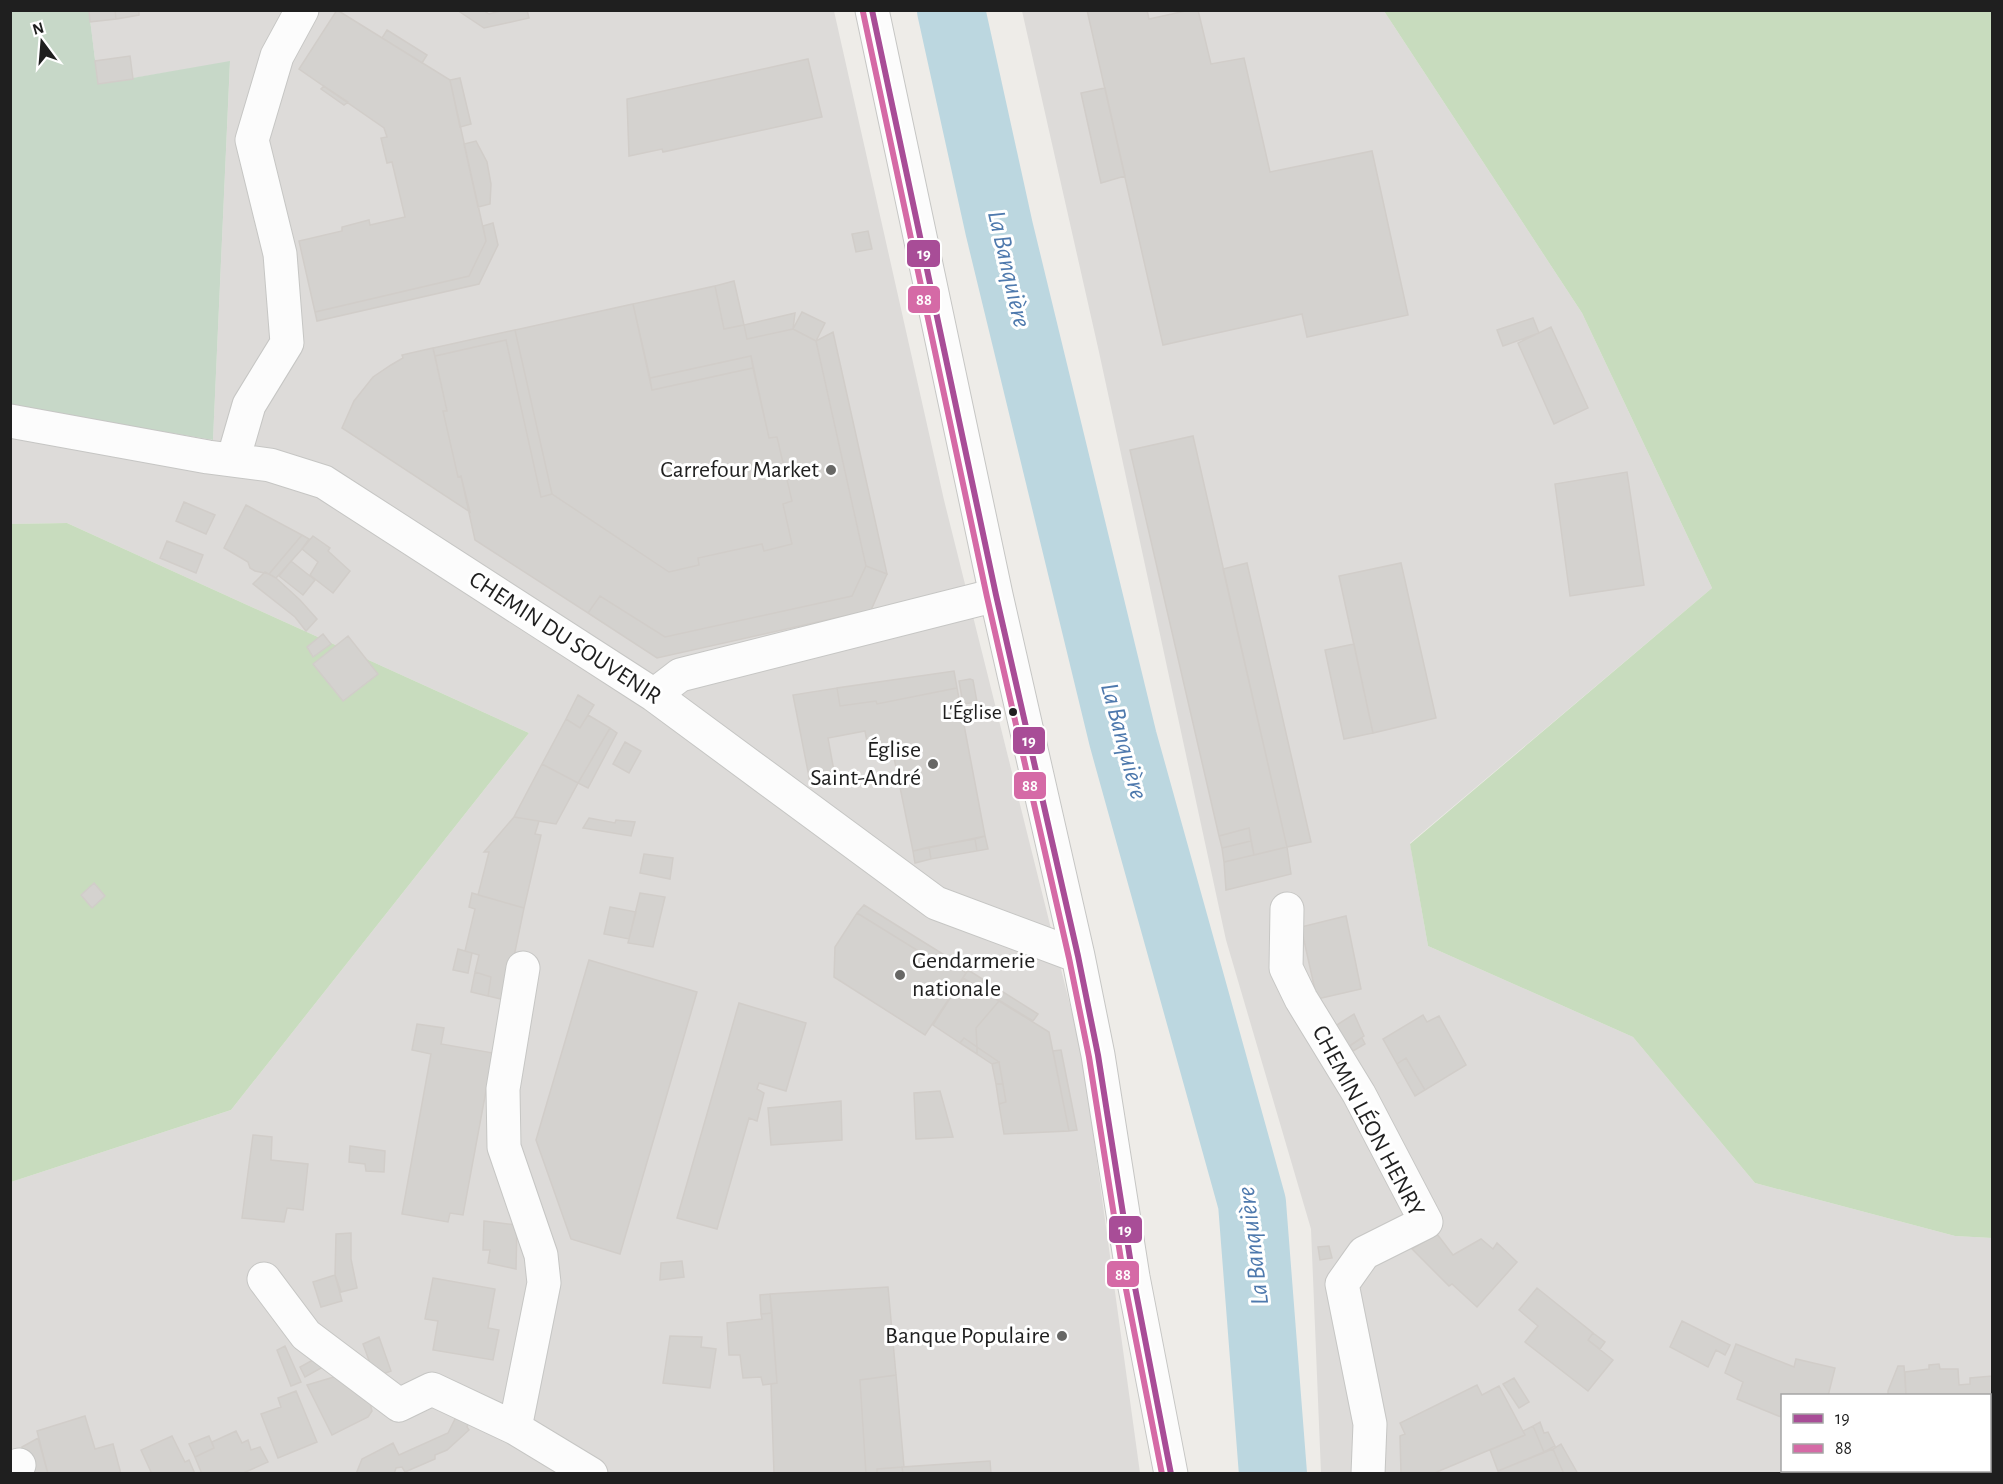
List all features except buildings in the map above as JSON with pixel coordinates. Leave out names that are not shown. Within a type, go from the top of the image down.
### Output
[{"type":"street","points":[[232,460],[249,405],[287,343],[280,254],[252,140],[278,56],[302,10]]},
{"type":"street","points":[[872,10],[996,595],[1078,956],[1098,1055],[1133,1277],[1171,1473]]},
{"type":"street","name":"CHEMIN DU SOUVENIR","points":[[10,421],[270,465],[324,482],[654,695],[936,903],[1078,956]]},
{"type":"street","points":[[654,695],[680,675],[996,595]]},
{"type":"street","name":"CHEMIN LÉON HENRY","points":[[1287,909],[1286,968],[1301,999],[1359,1094],[1426,1222],[1364,1253],[1342,1284],[1370,1424],[1368,1473]]},
{"type":"street","points":[[515,1428],[544,1283],[541,1255],[504,1147],[503,1089],[523,968]]},
{"type":"street","points":[[264,1279],[306,1335],[399,1405],[432,1389],[515,1428],[591,1473]]},
{"type":"shaded area","points":[[89,11],[834,11],[944,500],[1082,1053],[1140,1473],[11,1473],[11,1182],[231,1110],[529,733],[67,523],[11,524],[10,406],[213,440],[230,62],[98,84]]},
{"type":"shaded area","points":[[1022,11],[1384,11],[1582,313],[1712,588],[1410,843],[1428,946],[1633,1037],[1755,1183],[1955,1236],[1992,1238],[1992,1473],[1321,1473],[1311,1229],[1226,940],[1099,352]]},
{"type":"green space","points":[[10,11],[89,11],[98,84],[230,61],[213,440],[11,406]]},
{"type":"green space","points":[[1384,11],[1992,11],[1992,1238],[1955,1236],[1755,1183],[1633,1037],[1428,946],[1410,844],[1712,588],[1582,313]]},
{"type":"green space","points":[[67,523],[529,733],[231,1110],[11,1182],[10,524]]},
{"type":"waterway","name":"La Banquière","points":[[951,10],[999,228],[1123,739],[1252,1203],[1273,1474]]},
{"type":"transit line","name":"19","points":[[872,10],[996,595],[1078,956],[1098,1055],[1133,1277],[1171,1474]]},
{"type":"transit line","name":"88","points":[[863,12],[987,597],[1069,958],[1089,1057],[1124,1279],[1162,1474]]},
{"type":"place","name":"Carrefour Market","points":[[831,470]]},
{"type":"place","name":"L'Église","points":[[1013,712]]},
{"type":"place","name":"Église Saint-André","points":[[933,764]]},
{"type":"place","name":"Gendarmerie nationale","points":[[900,975]]},
{"type":"place","name":"Banque Populaire","points":[[1062,1336]]}]
